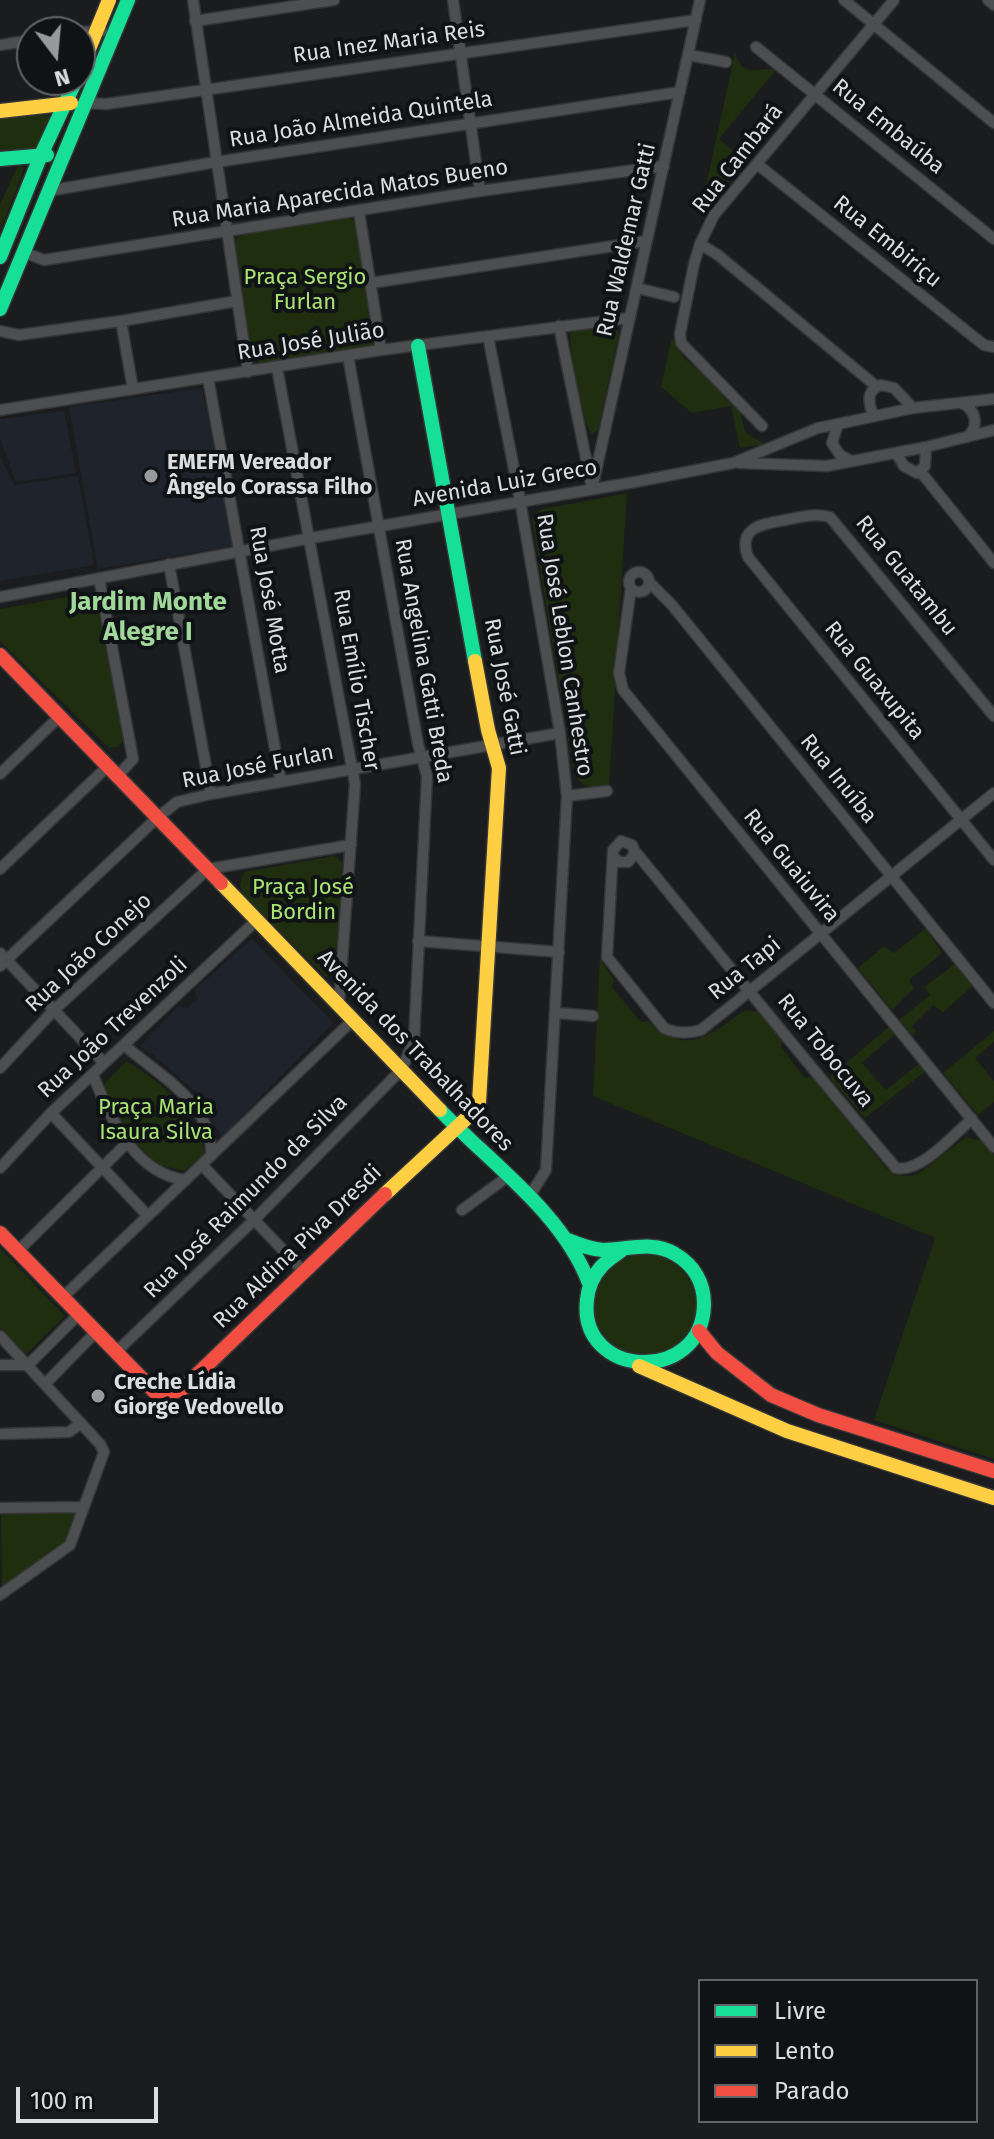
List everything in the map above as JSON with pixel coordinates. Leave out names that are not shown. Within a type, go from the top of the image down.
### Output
[{"type":"street","points":[[109,0],[97,29],[114,35]]},
{"type":"street","points":[[0,309],[88,103],[128,0]]},
{"type":"street","points":[[193,0],[248,372]]},
{"type":"street","points":[[195,21],[334,0]]},
{"type":"street","points":[[453,0],[480,191]]},
{"type":"street","name":"Rua Waldemar Gatti","points":[[592,489],[700,0]]},
{"type":"street","points":[[844,0],[994,123]]},
{"type":"street","name":"Rua Cambará","points":[[894,0],[714,215],[700,244],[718,255],[876,386],[890,386],[913,408]]},
{"type":"street","points":[[988,0],[994,5]]},
{"type":"street","name":"Rua Inez Maria Reis","points":[[88,103],[106,104],[696,20]]},
{"type":"street","name":"Rua Embaúba","points":[[756,47],[994,239]]},
{"type":"street","points":[[689,55],[726,62]]},
{"type":"street","name":"Rua João Almeida Quintela","points":[[48,191],[216,162],[680,92]]},
{"type":"street","points":[[0,257],[41,155],[69,96]]},
{"type":"street","points":[[0,111],[67,102],[88,103]]},
{"type":"street","points":[[1,162],[66,153]]},
{"type":"street","name":"Rua Embiriçu","points":[[757,164],[984,345],[994,347]]},
{"type":"street","name":"Rua Maria Aparecida Matos Bueno","points":[[23,252],[44,260],[480,191],[664,166]]},
{"type":"street","points":[[359,212],[381,350]]},
{"type":"street","points":[[371,283],[646,241]]},
{"type":"street","points":[[700,244],[680,334],[681,343],[762,426]]},
{"type":"street","points":[[637,288],[674,297]]},
{"type":"street","points":[[0,331],[19,335],[237,301]]},
{"type":"street","name":"Rua José Julião","points":[[0,410],[381,350],[629,318]]},
{"type":"street","points":[[121,321],[133,389]]},
{"type":"street","points":[[559,326],[592,489]]},
{"type":"street","name":"Rua José Leblon Canhestro","points":[[488,336],[520,500],[560,733],[567,796],[546,1170],[529,1197]]},
{"type":"street","name":"Rua José Gatti","points":[[418,346],[499,768],[479,1102],[456,1127]]},
{"type":"street","name":"Rua Angelina Gatti Breda","points":[[348,356],[427,776],[414,1040],[402,1069]]},
{"type":"street","name":"Rua Emílio Tischer","points":[[277,368],[355,784],[339,1003]]},
{"type":"street","name":"Rua José Motta","points":[[208,378],[281,782]]},
{"type":"street","points":[[873,416],[869,398],[876,386]]},
{"type":"street","name":"Avenida Luiz Greco","points":[[0,597],[380,525],[733,463],[818,428],[913,408],[994,399]]},
{"type":"street","points":[[959,402],[967,405],[975,420],[972,433],[965,438]]},
{"type":"street","points":[[838,424],[833,436],[834,449],[851,461]]},
{"type":"street","points":[[581,427],[588,440],[596,442],[602,438]]},
{"type":"street","name":"Avenida Luiz Greco","points":[[733,463],[827,466],[994,430]]},
{"type":"street","points":[[920,471],[926,463],[926,447]]},
{"type":"street","points":[[896,453],[910,471],[920,471]]},
{"type":"street","points":[[920,471],[994,563]]},
{"type":"street","name":"Rua Guatambu","points":[[760,525],[817,514],[830,517],[994,716]]},
{"type":"street","name":"Rua Guaxupita","points":[[760,525],[750,531],[746,538],[748,557],[994,860]]},
{"type":"street","points":[[169,564],[211,794]]},
{"type":"street","points":[[0,869],[112,772],[133,759],[99,578]]},
{"type":"street","name":"Rua Guaiuvira","points":[[649,582],[642,591],[631,588],[619,673],[623,690],[994,1147]]},
{"type":"street","name":"Rua Inuíba","points":[[649,582],[672,605],[994,1003]]},
{"type":"street","name":"Avenida dos Trabalhadores","points":[[2,662],[339,1003],[456,1127],[529,1197],[580,1260],[589,1283]]},
{"type":"street","points":[[0,774],[59,717]]},
{"type":"street","name":"Rua José Furlan","points":[[2,959],[177,802],[560,733]]},
{"type":"street","points":[[567,796],[607,791]]},
{"type":"street","name":"Rua Tapi","points":[[613,856],[607,957],[664,1028],[682,1033],[701,1030],[994,793]]},
{"type":"street","points":[[621,841],[627,842],[634,850],[628,862],[619,862],[613,856],[616,844],[621,841]]},
{"type":"street","points":[[208,869],[351,845]]},
{"type":"street","name":"Rua Tobocuva","points":[[634,850],[896,1168],[919,1164],[972,1119]]},
{"type":"street","name":"Rua João Conejo","points":[[0,1068],[54,1010],[208,869]]},
{"type":"street","name":"Rua João Trevenzoli","points":[[0,1168],[51,1113],[257,920]]},
{"type":"street","points":[[418,941],[559,952]]},
{"type":"street","points":[[2,959],[104,1063]]},
{"type":"street","points":[[557,1013],[593,1016]]},
{"type":"street","points":[[63,1297],[354,1019]]},
{"type":"street","points":[[125,1046],[165,1075],[186,1097],[206,1125],[212,1141],[211,1156]]},
{"type":"street","name":"Rua José Raimundo da Silva","points":[[116,1352],[255,1219],[402,1069]]},
{"type":"street","points":[[93,1075],[110,1117],[128,1142],[155,1168],[172,1178],[186,1180]]},
{"type":"street","points":[[51,1113],[148,1216]]},
{"type":"street","name":"Rua Aldina Piva Dresdi","points":[[116,1352],[155,1392],[167,1394],[182,1389],[456,1127]]},
{"type":"street","points":[[18,1251],[128,1142]]},
{"type":"street","points":[[202,1165],[303,1271]]},
{"type":"street","points":[[462,1210],[507,1177]]},
{"type":"street","points":[[0,1233],[116,1352]]},
{"type":"street","points":[[563,1238],[588,1250],[605,1252],[648,1245],[671,1250],[690,1264],[702,1285],[704,1296],[705,1308],[699,1331],[683,1351],[661,1363],[635,1364]]},
{"type":"street","points":[[625,1248],[597,1268],[589,1283],[585,1307],[589,1327],[600,1344],[616,1357],[787,1431],[994,1498]]},
{"type":"street","points":[[0,1365],[28,1365],[79,1314]]},
{"type":"street","points":[[699,1331],[717,1353],[771,1395],[818,1415],[994,1471]]},
{"type":"street","points":[[46,1383],[96,1332]]},
{"type":"street","points":[[0,1336],[46,1383],[104,1452],[70,1545],[14,1588],[0,1595]]},
{"type":"street","points":[[0,1434],[69,1432],[81,1423]]},
{"type":"street","points":[[0,1508],[83,1507]]},
{"type":"shaded area","name":"EMEFM Vereador Ângelo Corassa Filho","points":[[202,388],[233,546],[98,569],[69,407]]},
{"type":"shaded area","points":[[64,411],[76,473],[16,482],[0,439],[0,419]]},
{"type":"shaded area","points":[[0,456],[14,485],[78,476],[94,565],[0,581]]},
{"type":"shaded area","points":[[252,939],[333,1023],[222,1137],[197,1093],[140,1046],[178,1006],[187,1008],[198,999],[194,990]]},
{"type":"green space","points":[[735,53],[747,69],[776,70],[719,139],[746,162],[699,217]]},
{"type":"green space","points":[[45,113],[52,118],[38,148],[0,152],[0,117]]},
{"type":"green space","points":[[18,166],[24,167],[22,175],[0,231],[0,204]]},
{"type":"green space","name":"Praça Sergio Furlan","points":[[342,217],[358,224],[376,339],[374,345],[265,365],[254,359],[250,352],[235,246],[237,238],[250,232]]},
{"type":"green space","points":[[616,327],[619,334],[598,430],[592,435],[577,386],[570,334],[576,330]]},
{"type":"green space","points":[[672,337],[684,358],[738,402],[745,432],[764,444],[740,448],[731,406],[692,413],[661,387]]},
{"type":"green space","points":[[627,493],[609,786],[585,786],[574,775],[532,519],[536,512],[543,509]]},
{"type":"green space","points":[[95,592],[125,738],[118,747],[109,748],[0,641],[0,609]]},
{"type":"green space","name":"Praça José Bordin","points":[[334,856],[342,864],[337,970],[326,977],[242,894],[240,885],[244,872]]},
{"type":"green space","points":[[926,928],[942,953],[909,980],[914,988],[892,1010],[858,968],[884,946],[894,953]]},
{"type":"green space","points":[[600,958],[614,980],[612,987],[641,1022],[648,1021],[674,1038],[698,1039],[745,1010],[759,1012],[782,1039],[781,1047],[805,1078],[813,1077],[886,1168],[894,1173],[905,1176],[918,1174],[966,1137],[983,1141],[994,1155],[994,1459],[874,1420],[935,1238],[593,1096]]},
{"type":"green space","points":[[956,963],[973,986],[943,1012],[933,1005],[912,1026],[916,1031],[912,1036],[899,1020],[930,995],[924,987]]},
{"type":"green space","points":[[889,1027],[895,1034],[862,1063],[886,1090],[920,1063],[926,1071],[865,1118],[829,1077]]},
{"type":"green space","points":[[994,1031],[994,1042],[975,1058],[994,1081],[994,1102],[978,1115],[943,1073]]},
{"type":"green space","name":"Praça Maria Isaura Silva","points":[[127,1061],[165,1089],[194,1124],[205,1154],[184,1171],[155,1164],[118,1121],[103,1085]]},
{"type":"green space","points":[[0,1248],[65,1316],[26,1354],[0,1328]]},
{"type":"green space","points":[[645,1254],[665,1258],[681,1269],[692,1285],[696,1305],[692,1325],[681,1341],[665,1352],[645,1356],[625,1352],[609,1341],[598,1325],[594,1305],[598,1285],[609,1269],[625,1258]]},
{"type":"green space","points":[[1,1512],[78,1512],[67,1542],[2,1589]]},
{"type":"traffic: fast","points":[[0,309],[128,0]]},
{"type":"traffic: fast","points":[[0,257],[69,96]]},
{"type":"traffic: fast","points":[[0,159],[47,155]]},
{"type":"traffic: fast","points":[[418,346],[475,661]]},
{"type":"traffic: fast","points":[[440,1110],[543,1211],[577,1257],[589,1283]]},
{"type":"traffic: fast","points":[[568,1240],[603,1250],[612,1250],[621,1249],[631,1248],[640,1247],[658,1247],[682,1258],[693,1269],[704,1296],[698,1330],[684,1349],[664,1359],[642,1362],[620,1357],[601,1345],[589,1326],[587,1300],[591,1282],[603,1264],[609,1259],[612,1257],[622,1250],[625,1248]]},
{"type":"traffic: slow","points":[[96,32],[109,0]]},
{"type":"traffic: slow","points":[[0,111],[71,103]]},
{"type":"traffic: slow","points":[[385,1194],[470,1115],[479,1102],[499,768],[488,730],[475,661]]},
{"type":"traffic: slow","points":[[221,883],[440,1110]]},
{"type":"traffic: slow","points":[[639,1366],[787,1431],[994,1498]]},
{"type":"traffic: jam","points":[[0,655],[221,883]]},
{"type":"traffic: jam","points":[[0,1233],[155,1392],[167,1394],[182,1389],[385,1194]]},
{"type":"traffic: jam","points":[[699,1331],[717,1353],[771,1395],[818,1415],[994,1471]]},
{"type":"place","name":"EMEFM Vereador Ângelo Corassa Filho","points":[[151,476]]},
{"type":"place","name":"Creche Lídia Giorge Vedovello","points":[[98,1396]]},
{"type":"district","name":"Jardim Monte Alegre I","points":[[148,618]]}]
